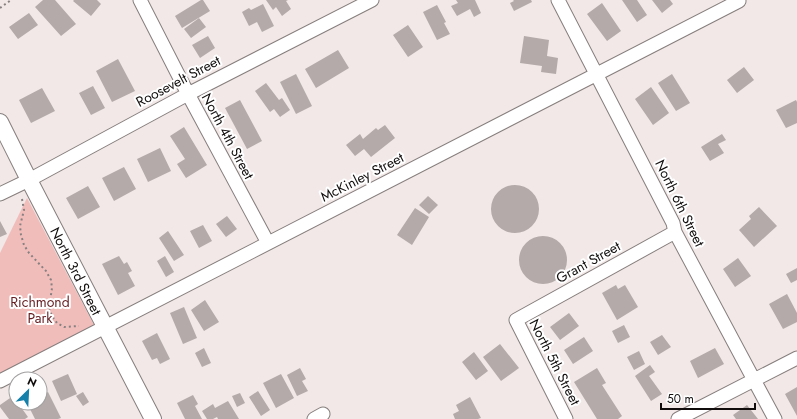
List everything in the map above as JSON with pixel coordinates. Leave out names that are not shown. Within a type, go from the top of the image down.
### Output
[{"type":"street","name":"North 4th Street","points":[[140,0],[188,94],[268,243]]},
{"type":"street","name":"Roosevelt Street","points":[[0,194],[188,94],[372,0]]},
{"type":"street","name":"North 6th Street","points":[[558,0],[673,223],[675,232],[775,419]]},
{"type":"street","name":"McKinley Street","points":[[0,381],[103,322],[268,243],[739,1]]},
{"type":"street","name":"North 3rd Street","points":[[0,122],[23,182],[103,322],[153,419]]},
{"type":"street","name":"Grant Street","points":[[516,320],[675,232]]},
{"type":"street","name":"North 5th Street","points":[[516,320],[566,419]]},
{"type":"street","points":[[678,419],[797,358]]},
{"type":"path","points":[[0,8],[11,0]]},
{"type":"path","points":[[23,182],[21,192],[24,210],[20,226],[20,235],[29,253],[46,270],[51,280],[52,288],[49,308],[52,316],[57,323],[64,327],[80,326],[90,322],[103,322]]},
{"type":"green space","name":"Richmond Park","points":[[27,198],[95,327],[0,376],[0,253]]},
{"type":"building","points":[[43,0],[55,0],[76,24],[61,36],[35,7]]},
{"type":"building","points":[[97,0],[101,4],[91,16],[73,1]]},
{"type":"building","points":[[203,0],[210,11],[182,28],[175,16]]},
{"type":"building","points":[[266,0],[288,0],[286,1],[291,9],[282,16],[276,7],[273,10]]},
{"type":"building","points":[[456,0],[475,0],[481,13],[474,17],[470,9],[457,16],[451,6],[458,3]]},
{"type":"building","points":[[513,0],[531,0],[532,2],[514,11],[510,3],[514,1]]},
{"type":"building","points":[[622,0],[637,0],[647,15],[637,22]]},
{"type":"building","points":[[652,0],[670,0],[673,4],[662,13]]},
{"type":"building","points":[[602,3],[621,31],[607,41],[587,14]]},
{"type":"building","points":[[263,4],[274,26],[262,32],[257,22],[249,26],[242,12],[249,8],[251,10]]},
{"type":"building","points":[[437,5],[446,22],[444,23],[450,34],[437,40],[423,12]]},
{"type":"building","points":[[29,13],[38,25],[18,39],[9,27]]},
{"type":"building","points":[[199,18],[206,27],[191,38],[184,29]]},
{"type":"building","points":[[408,25],[423,47],[408,57],[393,35]]},
{"type":"building","points":[[208,36],[215,48],[200,58],[192,45]]},
{"type":"building","points":[[524,36],[549,40],[547,56],[558,58],[556,74],[541,72],[542,66],[520,63]]},
{"type":"building","points":[[338,50],[349,68],[316,88],[305,69]]},
{"type":"building","points":[[118,59],[135,91],[112,102],[96,71]]},
{"type":"building","points":[[744,67],[754,80],[737,93],[727,80]]},
{"type":"building","points":[[296,74],[312,106],[296,114],[280,82]]},
{"type":"building","points":[[672,74],[690,103],[676,111],[658,83]]},
{"type":"building","points":[[266,83],[279,100],[282,98],[290,110],[280,117],[274,109],[270,112],[255,91]]},
{"type":"building","points":[[93,86],[105,108],[91,115],[79,93]]},
{"type":"building","points":[[651,87],[669,113],[653,125],[635,99]]},
{"type":"building","points":[[42,88],[55,111],[31,123],[19,100]]},
{"type":"building","points":[[240,100],[262,141],[247,149],[225,108]]},
{"type":"building","points":[[796,100],[797,123],[786,128],[776,110]]},
{"type":"building","points":[[385,125],[395,138],[371,157],[364,149],[355,156],[346,145],[360,134],[363,139],[376,128],[378,130]]},
{"type":"building","points":[[184,127],[207,165],[186,178],[177,164],[185,159],[170,136]]},
{"type":"building","points":[[722,134],[726,140],[718,144],[724,153],[710,161],[701,147]]},
{"type":"building","points":[[160,148],[171,171],[148,182],[137,159]]},
{"type":"building","points":[[124,167],[136,189],[114,201],[102,178]]},
{"type":"building","points":[[510,185],[520,185],[529,189],[535,195],[538,200],[538,218],[529,229],[520,233],[510,233],[501,229],[495,223],[491,214],[491,204],[495,195],[501,189]]},
{"type":"building","points":[[88,186],[100,207],[78,219],[66,198]]},
{"type":"building","points":[[428,196],[438,205],[429,214],[419,205]]},
{"type":"building","points":[[759,207],[777,226],[754,247],[739,230],[751,219],[749,216]]},
{"type":"building","points":[[415,208],[429,217],[412,245],[397,235]]},
{"type":"building","points":[[227,216],[237,229],[226,237],[216,224]]},
{"type":"building","points":[[0,221],[7,234],[0,237]]},
{"type":"building","points":[[203,225],[212,241],[199,248],[190,231]]},
{"type":"building","points":[[168,231],[184,255],[174,261],[159,238]]},
{"type":"building","points":[[538,236],[548,236],[557,240],[563,246],[566,251],[566,269],[557,280],[548,284],[538,284],[529,280],[523,274],[519,265],[519,255],[523,246],[529,240]]},
{"type":"building","points":[[119,256],[124,264],[127,262],[132,271],[128,273],[135,286],[118,295],[102,264]]},
{"type":"building","points":[[165,256],[174,272],[166,277],[157,261]]},
{"type":"building","points":[[738,258],[751,276],[735,287],[723,269]]},
{"type":"building","points":[[797,268],[797,280],[791,283],[786,274]]},
{"type":"building","points":[[616,285],[618,289],[625,285],[638,307],[617,320],[602,293]]},
{"type":"building","points":[[787,294],[797,313],[797,322],[783,329],[769,304]]},
{"type":"building","points":[[205,300],[219,322],[204,331],[191,310]]},
{"type":"building","points":[[184,307],[197,338],[183,344],[170,313]]},
{"type":"building","points":[[569,313],[579,326],[560,340],[550,327]]},
{"type":"building","points":[[624,325],[630,337],[618,343],[612,331]]},
{"type":"building","points":[[157,333],[170,359],[160,364],[157,358],[152,360],[142,341]]},
{"type":"building","points":[[662,335],[671,347],[658,355],[650,342]]},
{"type":"building","points":[[584,337],[593,351],[573,364],[564,350]]},
{"type":"building","points":[[500,344],[519,368],[501,381],[483,357]]},
{"type":"building","points":[[204,348],[211,363],[202,367],[195,353]]},
{"type":"building","points":[[715,348],[724,364],[698,378],[690,361]]},
{"type":"building","points":[[639,351],[645,364],[634,370],[627,357]]},
{"type":"building","points":[[474,352],[488,371],[476,380],[462,362]]},
{"type":"building","points":[[650,365],[655,372],[649,376],[662,394],[651,401],[635,376]]},
{"type":"building","points":[[300,368],[306,379],[302,381],[308,391],[297,396],[287,375]]},
{"type":"building","points":[[597,368],[606,383],[602,385],[622,416],[618,419],[597,419],[574,382]]},
{"type":"building","points":[[68,374],[77,394],[61,401],[52,381]]},
{"type":"building","points":[[281,374],[294,398],[276,408],[263,383]]},
{"type":"building","points":[[797,387],[797,416],[785,394]]},
{"type":"building","points":[[258,391],[270,410],[261,416],[249,397]]},
{"type":"building","points":[[48,392],[61,418],[35,419],[31,411],[48,411]]},
{"type":"building","points":[[83,392],[89,402],[83,406],[76,396]]},
{"type":"building","points":[[240,393],[245,403],[237,407],[232,396]]},
{"type":"building","points":[[193,395],[198,404],[195,406],[202,419],[185,419],[177,403]]},
{"type":"building","points":[[470,397],[481,418],[455,419],[453,414],[459,411],[456,405]]},
{"type":"building","points":[[8,399],[8,411],[24,411],[28,417],[25,419],[9,419],[0,405]]},
{"type":"building","points":[[228,401],[239,419],[218,419],[217,417],[207,419],[202,411],[213,404],[215,408]]},
{"type":"building","points":[[747,405],[758,419],[736,419],[733,415]]}]
